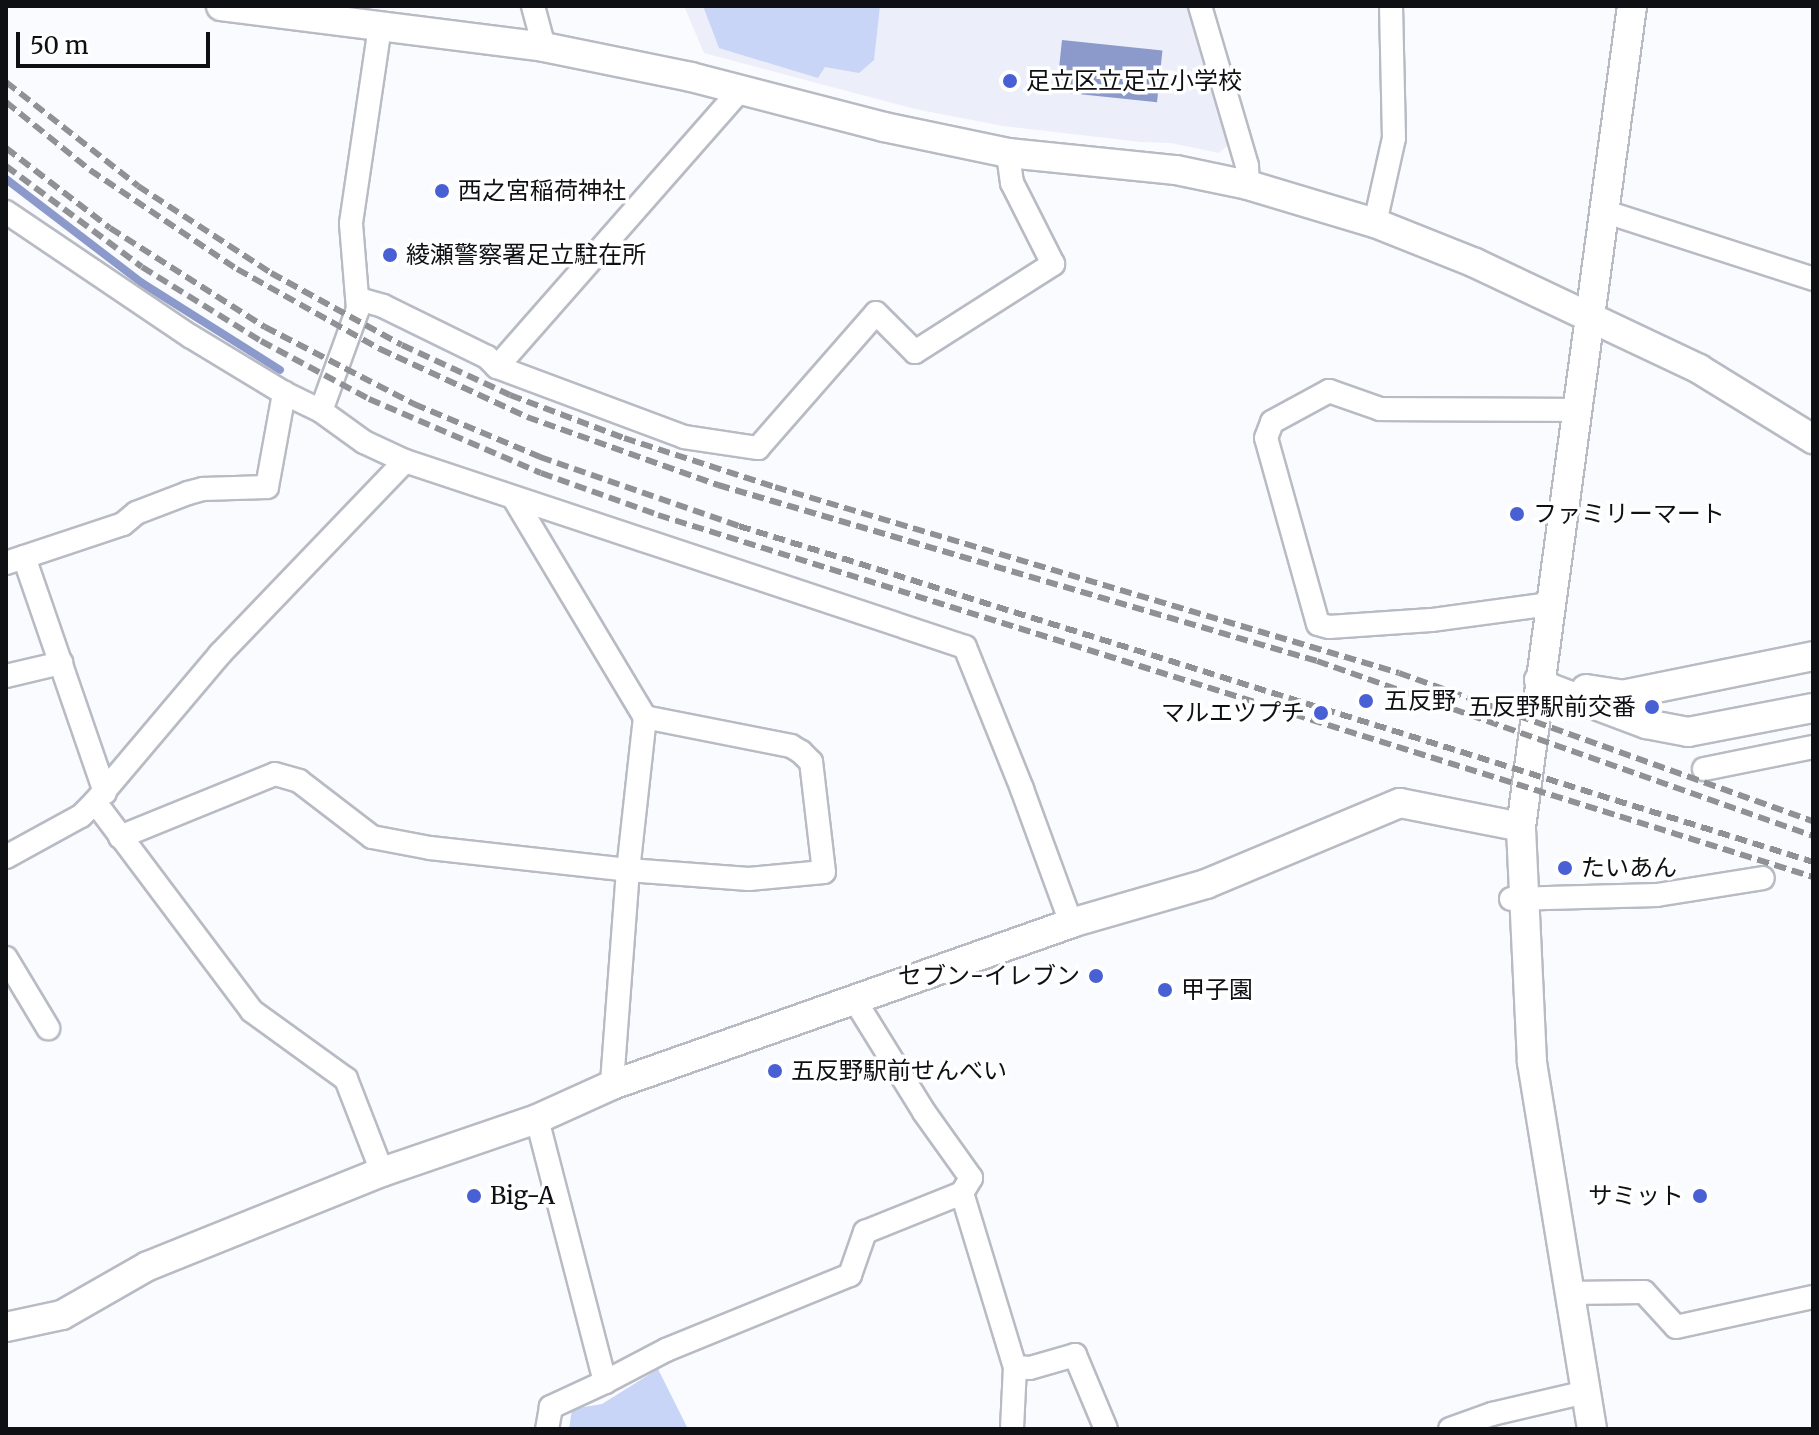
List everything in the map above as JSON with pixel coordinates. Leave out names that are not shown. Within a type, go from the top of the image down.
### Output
[{"type":"street","points":[[221,6],[307,12],[380,26],[544,47],[1008,153],[1176,170],[1248,185],[1375,223],[1475,263],[1699,369],[1813,439]]},
{"type":"street","points":[[533,6],[544,47]]},
{"type":"street","points":[[1200,6],[1247,166],[1248,185]]},
{"type":"street","points":[[1375,223],[1394,138],[1391,6]]},
{"type":"street","points":[[1592,1429],[1532,1062],[1518,898],[1521,827],[1539,680],[1579,410],[1632,6]]},
{"type":"street","points":[[321,411],[359,299],[351,223],[380,26]]},
{"type":"street","points":[[497,367],[740,90]]},
{"type":"street","points":[[359,299],[383,306],[487,357],[497,367],[684,437],[758,448],[876,313],[915,352],[1053,264],[1012,183],[1008,153]]},
{"type":"street","points":[[1603,211],[1813,279]]},
{"type":"street","points":[[6,212],[190,336],[284,393],[321,411],[364,442],[405,461],[965,647],[1071,923]]},
{"type":"street","points":[[1550,604],[1431,620],[1329,627],[1318,624],[1266,438],[1272,422],[1329,391],[1380,409],[1579,410]]},
{"type":"street","points":[[284,393],[267,487],[203,489],[188,493],[136,513],[123,524],[15,560],[61,663],[100,797],[120,837],[252,1011],[346,1079],[382,1172]]},
{"type":"street","points":[[6,857],[81,816],[220,654],[405,461]]},
{"type":"street","points":[[515,500],[645,717],[628,870],[612,1085]]},
{"type":"street","points":[[1539,680],[1551,677],[1598,692],[1622,695],[1813,656]]},
{"type":"street","points":[[6,676],[61,663]]},
{"type":"street","points":[[1539,680],[1550,688],[1646,724],[1688,732],[1813,708]]},
{"type":"street","points":[[120,837],[275,774],[299,781],[372,837],[430,848],[628,870],[749,879],[824,872],[811,762],[801,752],[791,746],[645,717]]},
{"type":"street","points":[[1704,769],[1813,747]]},
{"type":"street","points":[[6,1327],[62,1315],[148,1266],[382,1172],[537,1119],[612,1085],[1071,923],[1206,884],[1400,803],[1521,827]]},
{"type":"street","points":[[1518,898],[1657,895],[1763,878]]},
{"type":"street","points":[[6,958],[48,1028]]},
{"type":"street","points":[[547,1429],[551,1407],[666,1350],[850,1275],[865,1232],[962,1193],[971,1178],[924,1112],[854,999]]},
{"type":"street","points":[[537,1119],[605,1382]]},
{"type":"street","points":[[962,1193],[1015,1367],[1012,1429]]},
{"type":"street","points":[[1569,1293],[1644,1292],[1676,1327],[1813,1297]]},
{"type":"street","points":[[1015,1367],[1030,1368],[1075,1355],[1106,1429]]},
{"type":"street","points":[[1450,1429],[1492,1414],[1586,1392]]},
{"type":"shaded area","name":"足立区立足立小学校","points":[[684,6],[1188,6],[1228,145],[1219,153],[1171,143],[1003,126],[915,109],[704,53]]},
{"type":"shaded area","points":[[703,6],[880,6],[874,60],[859,73],[825,67],[818,78],[719,48]]},
{"type":"shaded area","points":[[1062,40],[1162,51],[1157,102],[1057,92]]},
{"type":"shaded area","points":[[658,1369],[688,1429],[569,1429],[572,1409],[602,1404]]},
{"type":"waterway","points":[[6,179],[142,283],[280,370]]},
{"type":"railway","points":[[6,82],[138,186],[271,273],[402,345],[510,395],[624,438],[775,487],[1399,673],[1813,821]]},
{"type":"railway","points":[[6,102],[90,170],[237,269],[380,349],[527,417],[718,485],[1317,661],[1813,836]]},
{"type":"railway","points":[[6,148],[110,228],[265,327],[414,404],[540,457],[739,526],[1813,862]]},
{"type":"railway","points":[[6,166],[142,267],[261,341],[369,399],[541,473],[658,515],[1813,877]]},
{"type":"place","name":"足立区立足立小学校","points":[[1010,81]]},
{"type":"place","name":"西之宮稲荷神社","points":[[442,191]]},
{"type":"place","name":"綾瀬警察署足立駐在所","points":[[390,255]]},
{"type":"place","name":"ファミリーマート","points":[[1517,514]]},
{"type":"place","name":"五反野","points":[[1366,701]]},
{"type":"place","name":"五反野駅前交番","points":[[1652,707]]},
{"type":"place","name":"マルエツプチ","points":[[1321,713]]},
{"type":"place","name":"たいあん","points":[[1565,868]]},
{"type":"place","name":"セブン-イレブン","points":[[1096,976]]},
{"type":"place","name":"甲子園","points":[[1165,990]]},
{"type":"place","name":"五反野駅前せんべい","points":[[775,1071]]},
{"type":"place","name":"Big-A","points":[[474,1196]]},
{"type":"place","name":"サミット","points":[[1700,1196]]}]
